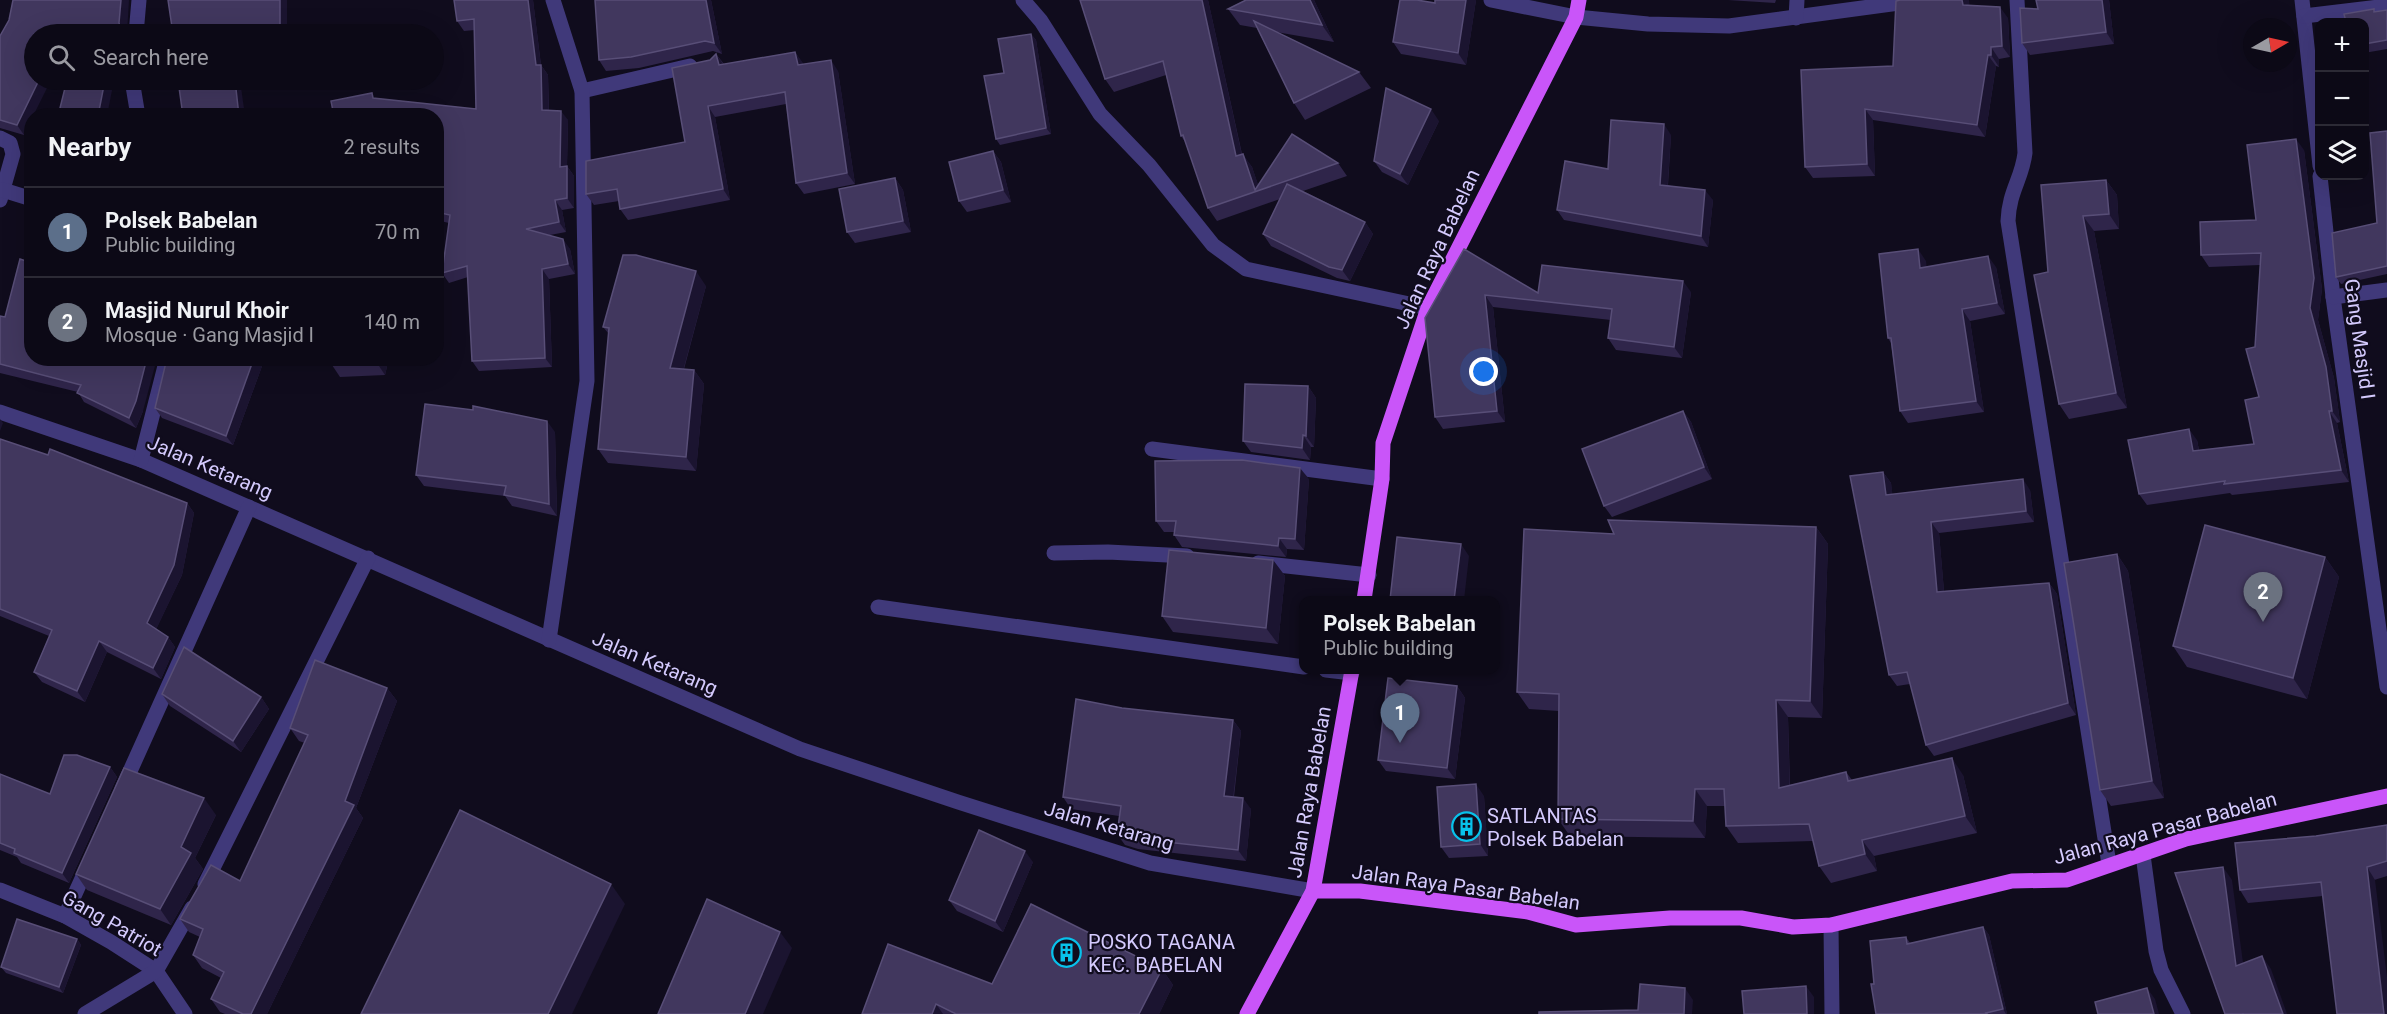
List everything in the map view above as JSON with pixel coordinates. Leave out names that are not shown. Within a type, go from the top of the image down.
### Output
[{"type":"main road","name":"Jalan Raya Babelan","points":[[1365,596],[1382,479],[1383,443],[1428,308],[1575,17],[1579,0]]},
{"type":"main road","name":"Jalan Raya Babelan","points":[[1247,1014],[1313,891],[1351,674]]},
{"type":"main road","name":"Jalan Raya Pasar Babelan","points":[[1313,891],[1360,891],[1505,909],[1576,926],[1670,918],[1741,918],[1793,927],[1831,925],[2012,881],[2067,880],[2186,839],[2387,796]]},
{"type":"street","points":[[137,24],[139,0]]},
{"type":"street","points":[[549,640],[587,381],[582,92],[554,0]]},
{"type":"street","points":[[1023,0],[1041,21],[1100,114],[1149,165],[1213,245],[1227,256],[1246,269],[1428,308]]},
{"type":"street","points":[[1491,0],[1575,17],[1648,24],[1729,26],[1922,0]]},
{"type":"street","points":[[1796,18],[1797,0]]},
{"type":"street","points":[[2017,0],[2025,153],[2021,171],[2008,203],[2008,221],[2109,864]]},
{"type":"street","points":[[2315,126],[2303,8],[2387,6]]},
{"type":"street","points":[[582,92],[705,63]]},
{"type":"street","points":[[134,90],[137,108]]},
{"type":"street","points":[[0,138],[12,147],[2,195],[24,198]]},
{"type":"street","name":"Gang Masjid I","points":[[2320,180],[2333,297],[2387,687]]},
{"type":"street","points":[[2333,297],[2387,290]]},
{"type":"street","points":[[141,460],[164,366]]},
{"type":"street","name":"Jalan Ketarang","points":[[0,412],[141,460],[800,749],[958,802],[1150,862],[1313,891]]},
{"type":"street","points":[[1152,448],[1382,479]]},
{"type":"street","points":[[113,808],[249,507]]},
{"type":"street","points":[[1054,553],[1157,554],[1202,558]]},
{"type":"street","points":[[85,1014],[156,971],[226,848],[368,558]]},
{"type":"street","points":[[1246,562],[1369,575]]},
{"type":"street","points":[[878,607],[1299,666]]},
{"type":"street","points":[[65,916],[94,852]]},
{"type":"street","points":[[2143,855],[2156,951],[2161,970],[2183,1014]]},
{"type":"street","name":"Gang Patriot","points":[[0,890],[65,916],[156,971],[185,1014]]},
{"type":"street","points":[[1831,925],[1832,1014]]},
{"type":"building","points":[[13,0],[121,0],[119,24],[24,24],[24,90],[34,90],[17,125],[0,120],[0,36],[9,20]]},
{"type":"building","points":[[168,0],[280,0],[280,24],[172,24]]},
{"type":"building","points":[[454,0],[528,0],[536,65],[541,65],[542,110],[561,111],[560,167],[567,166],[567,198],[555,200],[559,222],[526,229],[563,239],[568,264],[542,269],[545,358],[472,361],[467,266],[444,272],[450,215],[444,214],[444,108],[332,108],[331,101],[372,93],[373,98],[476,109],[474,19],[457,21]]},
{"type":"building","points":[[595,0],[706,0],[714,43],[705,41],[631,57],[599,60]]},
{"type":"building","points":[[1080,0],[1202,0],[1236,156],[1243,154],[1255,190],[1292,134],[1338,163],[1208,208],[1183,135],[1181,136],[1163,61],[1105,79]]},
{"type":"building","points":[[1246,0],[1310,0],[1322,25],[1228,9]]},
{"type":"building","points":[[1400,0],[1435,3],[1435,0],[1466,0],[1458,53],[1393,42]]},
{"type":"building","points":[[1962,0],[1963,5],[2000,7],[2002,46],[1991,47],[1991,55],[1988,55],[1977,125],[1865,109],[1867,164],[1805,167],[1801,70],[1893,66],[1896,1]]},
{"type":"building","points":[[2036,0],[2102,0],[2106,32],[2022,43],[2020,8],[2038,9]]},
{"type":"building","points":[[2374,9],[2374,12],[2387,10],[2387,40],[2369,43],[2369,18],[2345,18],[2344,14]]},
{"type":"building","points":[[1254,21],[1359,72],[1294,103]]},
{"type":"building","points":[[1031,34],[1046,128],[996,139],[984,76],[1004,73],[998,39]]},
{"type":"building","points":[[795,52],[798,65],[831,60],[847,173],[796,183],[785,92],[708,106],[723,189],[620,209],[617,189],[586,194],[586,161],[685,142],[672,68],[710,60],[716,54],[719,65]]},
{"type":"building","points":[[1386,88],[1431,109],[1400,174],[1374,161]]},
{"type":"building","points":[[64,90],[103,90],[100,108],[60,108]]},
{"type":"building","points":[[179,90],[236,90],[238,108],[182,108]]},
{"type":"building","points":[[1611,120],[1664,124],[1660,185],[1705,190],[1701,236],[1557,210],[1565,161],[1608,169]]},
{"type":"building","points":[[2387,131],[2387,266],[2336,277],[2332,233],[2377,223],[2370,133]]},
{"type":"building","points":[[2296,139],[2314,278],[2310,308],[2326,367],[2332,411],[2329,411],[2341,470],[2224,484],[2225,481],[2139,494],[2128,440],[2189,429],[2193,451],[2254,444],[2245,400],[2259,397],[2246,349],[2255,347],[2261,253],[2201,255],[2200,222],[2256,220],[2247,145]]},
{"type":"building","points":[[993,151],[1003,190],[959,201],[949,162]]},
{"type":"building","points":[[895,178],[903,221],[847,232],[839,189]]},
{"type":"building","points":[[2106,180],[2109,214],[2083,216],[2116,393],[2059,404],[2034,275],[2048,272],[2041,185]]},
{"type":"building","points":[[1287,184],[1365,222],[1342,270],[1329,267],[1263,234]]},
{"type":"building","points":[[1464,249],[1538,293],[1542,265],[1683,281],[1674,347],[1608,338],[1612,309],[1485,295],[1497,411],[1435,417],[1425,318]]},
{"type":"building","points":[[1918,249],[1920,268],[1988,256],[1997,303],[1962,309],[1976,401],[1900,411],[1891,338],[1888,338],[1879,254]]},
{"type":"building","points":[[623,255],[636,255],[696,271],[670,368],[694,370],[686,457],[598,449],[609,328],[603,327]]},
{"type":"building","points":[[20,259],[24,260],[24,366],[145,366],[129,418],[77,393],[81,385],[0,364],[0,316],[5,317]]},
{"type":"building","points":[[165,366],[251,366],[226,436],[155,408]]},
{"type":"building","points":[[1245,384],[1308,386],[1306,436],[1303,435],[1302,448],[1243,441]]},
{"type":"building","points":[[425,404],[473,410],[473,406],[547,421],[549,504],[504,495],[506,486],[416,475]]},
{"type":"building","points":[[1683,411],[1704,467],[1604,506],[1582,449]]},
{"type":"building","points":[[0,439],[48,455],[50,449],[187,503],[174,565],[147,623],[168,637],[153,668],[99,641],[77,691],[34,672],[52,630],[0,609]]},
{"type":"building","points":[[1242,460],[1300,468],[1295,539],[1279,538],[1278,546],[1174,535],[1176,521],[1156,521],[1155,461]]},
{"type":"building","points":[[1883,472],[1886,495],[2023,479],[2026,511],[1931,522],[1937,592],[2049,583],[2068,703],[1926,745],[1907,672],[1889,675],[1850,476]]},
{"type":"building","points":[[1608,520],[1816,527],[1810,701],[1776,700],[1779,788],[1846,772],[1848,781],[1952,758],[1965,816],[1862,840],[1865,854],[1819,866],[1809,824],[1726,826],[1724,789],[1695,789],[1693,821],[1558,819],[1559,694],[1517,692],[1524,529],[1614,534]]},
{"type":"building","points":[[2205,525],[2325,557],[2293,678],[2173,646]]},
{"type":"building","points":[[1397,537],[1461,544],[1454,596],[1390,596]]},
{"type":"building","points":[[1169,550],[1273,560],[1266,628],[1162,616]]},
{"type":"building","points":[[2117,554],[2152,781],[2100,790],[2064,563]]},
{"type":"building","points":[[184,647],[261,697],[233,741],[162,694]]},
{"type":"building","points":[[315,660],[387,688],[345,801],[354,805],[251,1014],[243,1014],[211,999],[224,972],[193,955],[203,929],[180,919],[211,865],[240,881],[308,735],[290,728]]},
{"type":"building","points":[[1388,678],[1457,686],[1447,768],[1378,760]]},
{"type":"building","points":[[1076,699],[1122,708],[1233,720],[1224,796],[1243,798],[1238,850],[1130,838],[1117,834],[1121,806],[1063,797]]},
{"type":"building","points":[[64,755],[77,755],[110,767],[62,873],[14,853],[15,849],[0,843],[0,774],[50,794]]},
{"type":"building","points":[[124,768],[204,798],[181,847],[191,853],[160,909],[76,874]]},
{"type":"building","name":"SATLANTAS Polsek Babelan","points":[[1476,784],[1480,844],[1441,847],[1437,787]]},
{"type":"building","points":[[460,810],[611,884],[548,1014],[361,1014]]},
{"type":"building","points":[[2387,825],[2387,861],[2367,867],[2384,1014],[2337,1014],[2321,882],[2240,890],[2235,843],[2316,836]]},
{"type":"building","points":[[979,830],[1025,851],[995,921],[949,900]]},
{"type":"building","points":[[2223,867],[2236,966],[2262,956],[2283,1014],[2225,1014],[2175,873]]},
{"type":"building","points":[[707,899],[780,932],[745,1014],[658,1014]]},
{"type":"building","points":[[1031,904],[1162,969],[1139,1014],[956,1014],[936,1004],[932,1014],[862,1014],[888,944],[992,984]]},
{"type":"building","points":[[17,919],[77,939],[59,987],[1,967]]},
{"type":"building","points":[[1983,927],[2003,1009],[1987,1014],[1876,1014],[1871,984],[1874,984],[1870,941],[1906,937],[1907,944]]},
{"type":"building","points":[[1640,984],[1685,988],[1684,1014],[1539,1014],[1539,1012],[1638,1010]]},
{"type":"building","points":[[1806,986],[1807,1014],[1744,1014],[1742,991]]},
{"type":"building","points":[[2147,988],[2154,1014],[2098,1014],[2095,1002]]},
{"type":"place","name":"Masjid Nurul Khoir","points":[[2263,622]]},
{"type":"place","name":"Polsek Babelan","points":[[1400,743]]},
{"type":"place","name":"SATLANTAS Polsek Babelan","points":[[1466,827]]},
{"type":"place","name":"POSKO TAGANA KEC. BABELAN","points":[[1067,953]]}]
